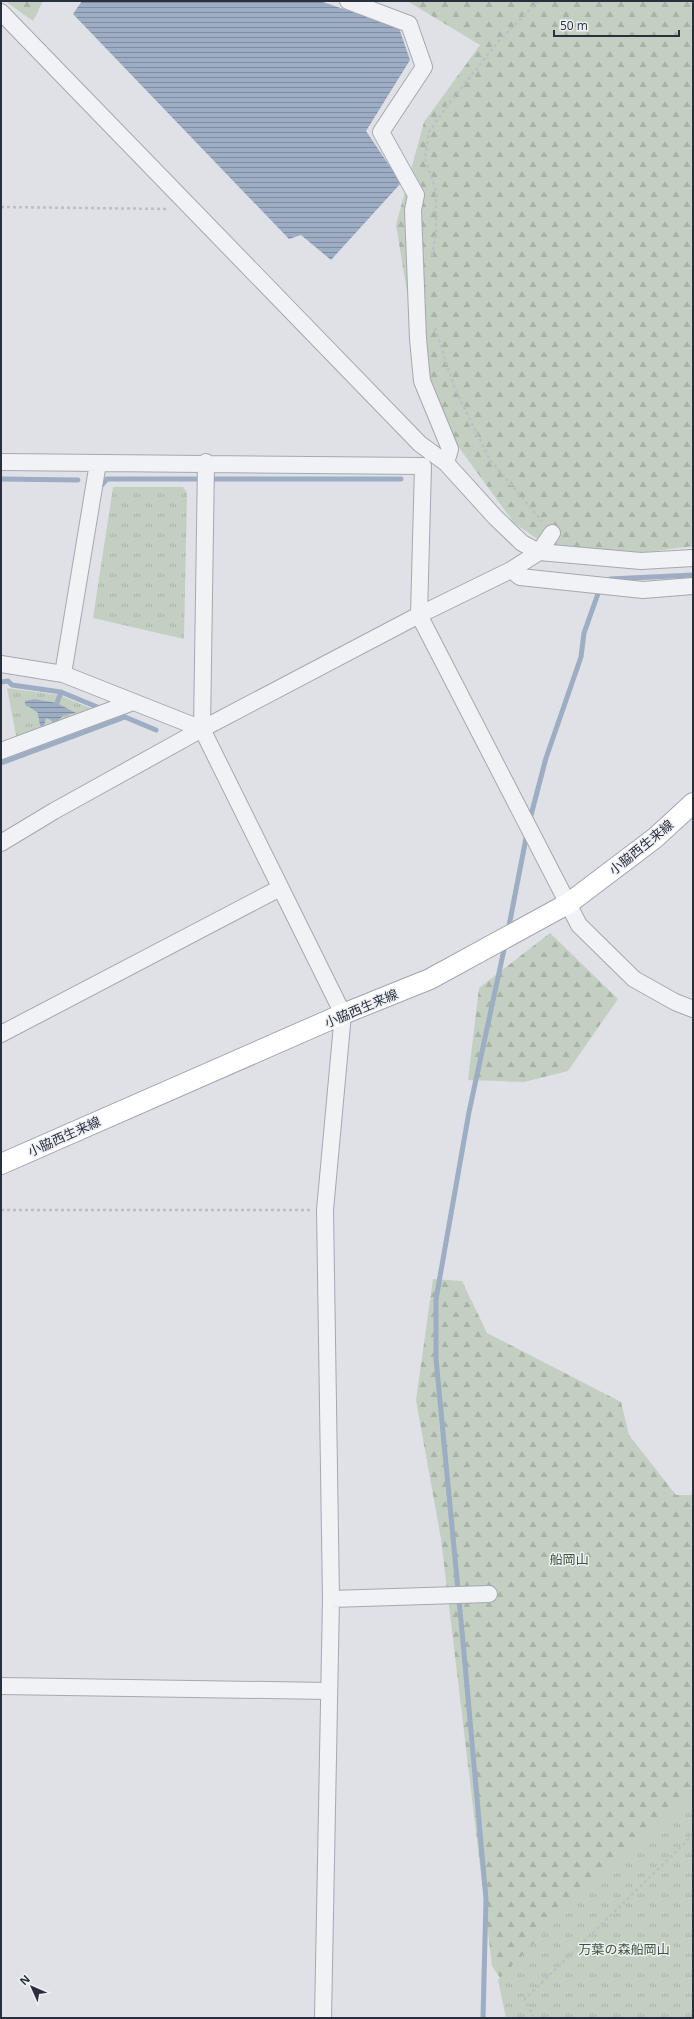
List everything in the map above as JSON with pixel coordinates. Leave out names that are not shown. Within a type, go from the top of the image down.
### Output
[{"type":"main road","name":"小脇西生来線","points":[[1,1164],[344,1014],[430,979],[570,903],[655,838],[693,803]]},
{"type":"street","points":[[348,1],[409,24],[424,67],[381,132],[416,195],[413,210],[413,224],[418,339],[422,381],[450,449],[446,463]]},
{"type":"street","points":[[1,12],[420,444],[446,463],[495,517],[522,543],[539,552],[641,561],[693,558]]},
{"type":"street","points":[[1,462],[206,462],[423,466],[446,463]]},
{"type":"street","points":[[206,462],[202,730],[344,1014],[325,1210],[331,1599],[328,1691],[323,2018]]},
{"type":"street","points":[[63,674],[98,463]]},
{"type":"street","points":[[423,466],[420,615],[570,903],[579,925],[634,979],[675,1002],[693,1008]]},
{"type":"street","points":[[1,843],[54,811],[202,730],[420,615],[511,570],[539,552],[552,533]]},
{"type":"street","points":[[511,570],[520,577],[643,590],[693,586]]},
{"type":"street","points":[[1,664],[63,674],[202,730]]},
{"type":"street","points":[[1,751],[133,702]]},
{"type":"street","points":[[1,1034],[280,888]]},
{"type":"street","points":[[331,1599],[489,1594]]},
{"type":"street","points":[[1,1686],[328,1691]]},
{"type":"path","points":[[432,263],[436,233],[436,191],[425,158],[429,132],[447,106],[497,43],[538,1]]},
{"type":"path","points":[[1,207],[193,209]]},
{"type":"path","points":[[434,324],[455,389],[490,460],[552,533]]},
{"type":"path","points":[[1,1210],[325,1210]]},
{"type":"path","points":[[524,2000],[693,1835]]},
{"type":"path","points":[[527,2004],[534,2018]]},
{"type":"green space","points":[[5,1],[43,1],[33,21]]},
{"type":"green space","points":[[407,1],[693,1],[693,546],[571,562],[514,523],[425,401],[396,225],[424,122],[480,45]]},
{"type":"green space","points":[[113,487],[183,487],[187,493],[184,639],[93,618]]},
{"type":"green space","points":[[7,688],[59,695],[100,712],[17,741]]},
{"type":"green space","points":[[550,933],[618,999],[568,1071],[524,1082],[468,1080],[479,988]]},
{"type":"green space","name":"船岡山","points":[[433,1279],[462,1281],[487,1333],[621,1402],[629,1435],[676,1495],[693,1495],[693,2018],[527,2018],[492,1966],[441,1539],[416,1400]]},
{"type":"green space","name":"万葉の森船岡山","points":[[693,1796],[693,2018],[506,2018],[498,1980],[597,1877]]},
{"type":"water","points":[[82,1],[320,1],[399,28],[410,60],[366,131],[401,183],[331,260],[301,235],[289,239],[73,14]]},
{"type":"water","points":[[34,699],[57,703],[76,713],[64,715],[54,724],[51,720],[46,718],[44,726],[40,726],[38,713],[25,704],[25,701]]},
{"type":"waterway","points":[[1,479],[78,480]]},
{"type":"waterway","points":[[99,488],[107,479],[401,479]]},
{"type":"waterway","points":[[607,581],[610,579],[693,575]]},
{"type":"waterway","points":[[530,819],[546,758],[581,657],[584,633],[600,588]]},
{"type":"waterway","points":[[1,682],[8,681],[12,685],[61,692],[102,709]]},
{"type":"waterway","points":[[57,703],[61,692]]},
{"type":"waterway","points":[[1,763],[125,717],[156,730]]},
{"type":"waterway","points":[[508,931],[527,833]]},
{"type":"waterway","points":[[483,2018],[486,1899],[436,1359],[436,1299],[469,1112],[505,945]]}]
